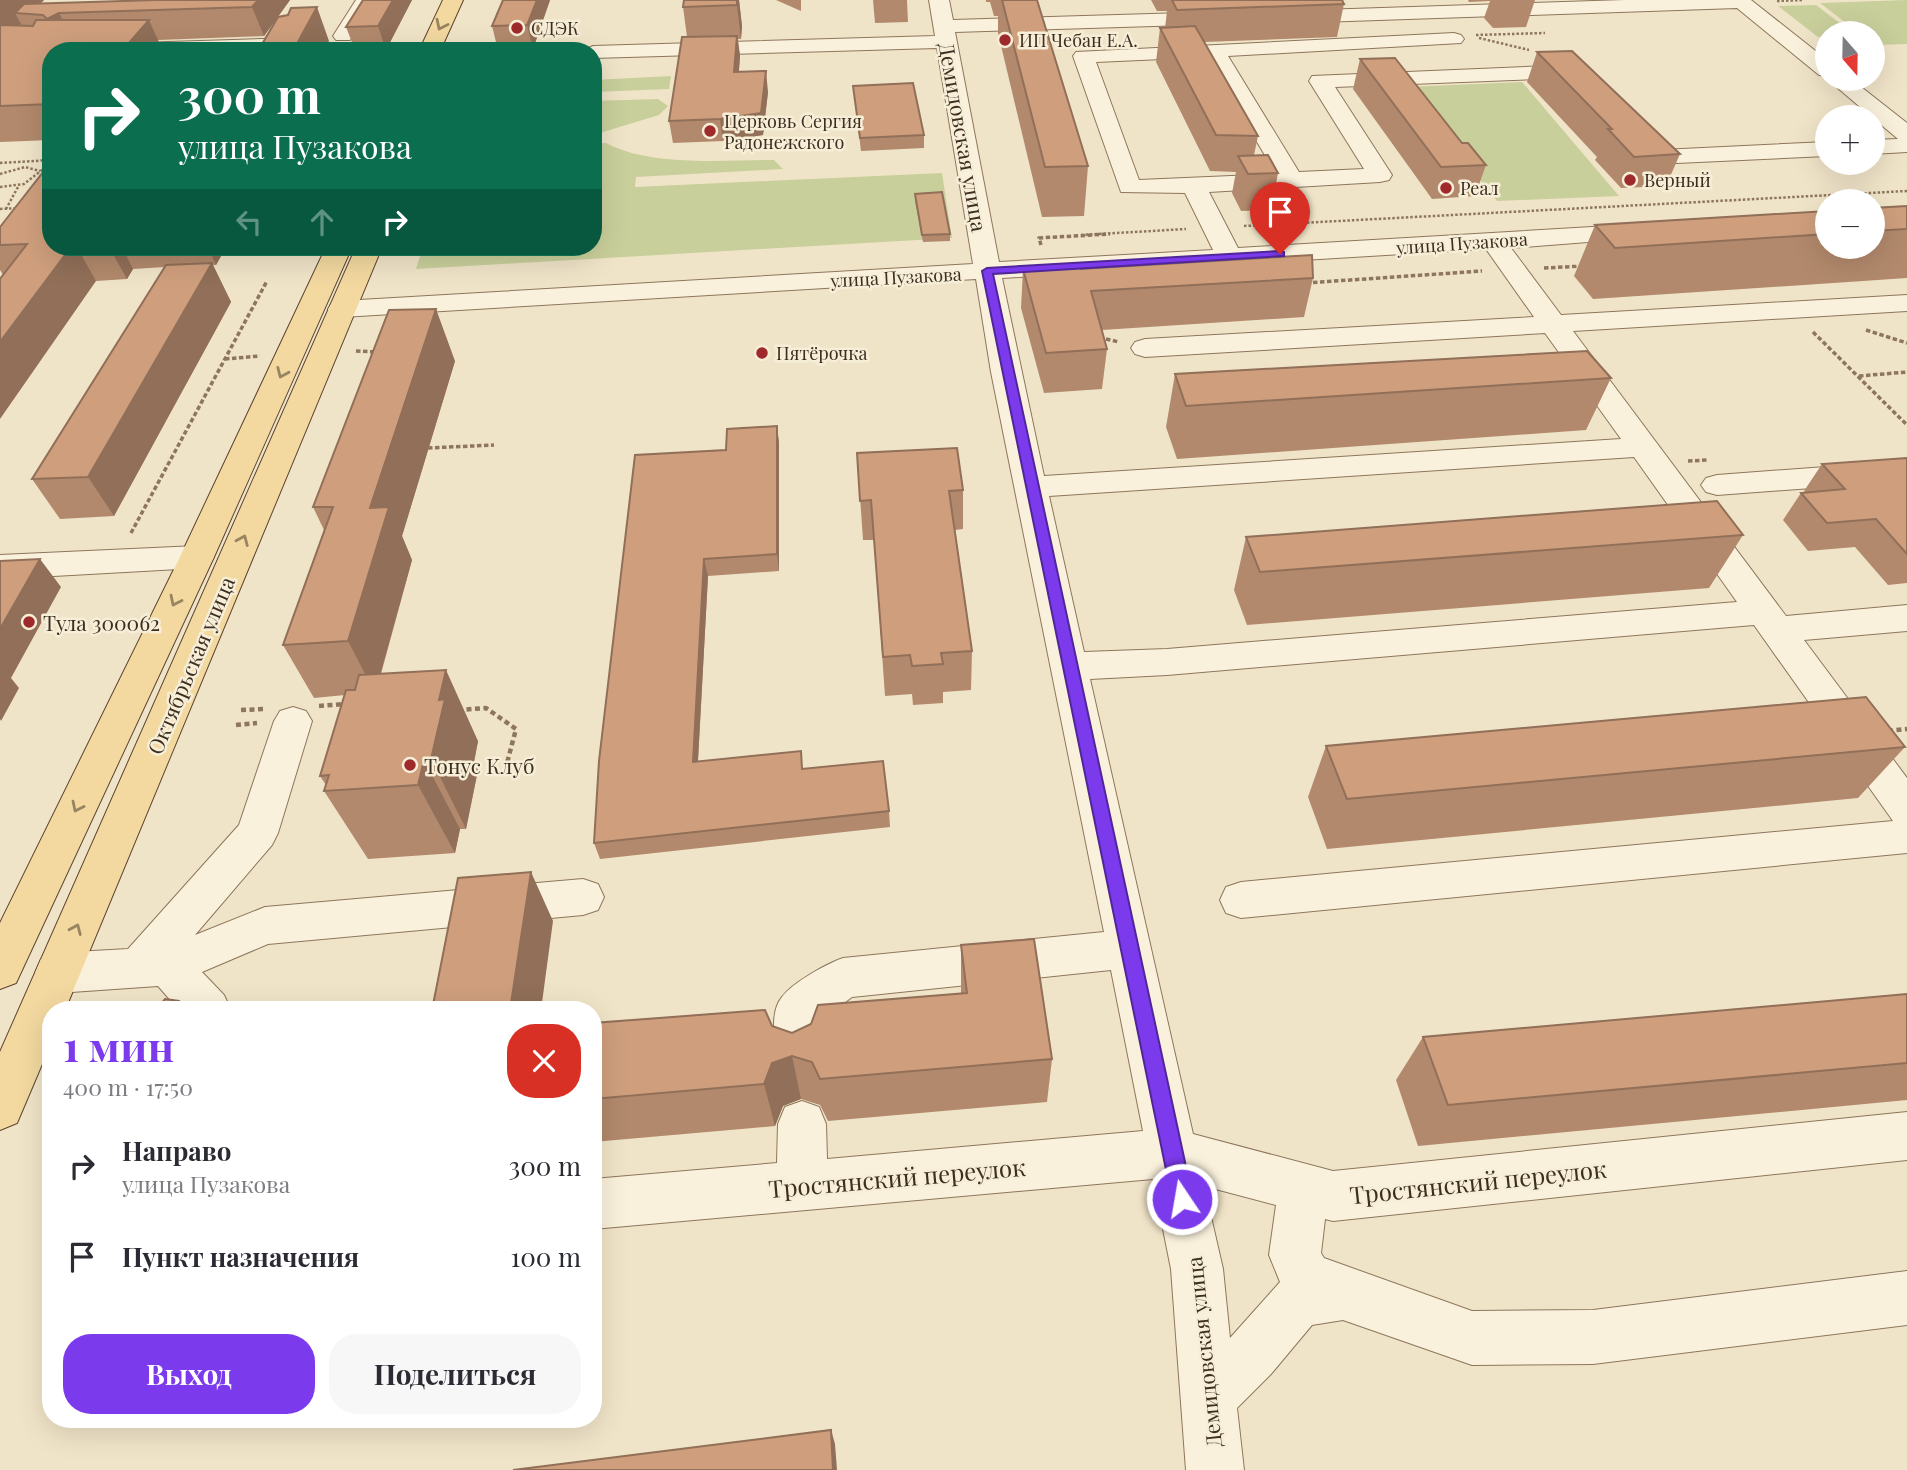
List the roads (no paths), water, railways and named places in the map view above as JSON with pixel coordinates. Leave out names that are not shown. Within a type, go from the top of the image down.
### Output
[{"type":"main road","points":[[433,42],[453,0]]},
{"type":"main road","name":"Октябрьская улица","points":[[46,1001],[333,294],[338,256]]},
{"type":"main road","name":"Октябрьская улица","points":[[0,969],[197,557],[333,294],[362,256]]},
{"type":"main road","name":"Октябрьская улица","points":[[5,1095],[42,1010]]},
{"type":"street","points":[[343,36],[366,0]]},
{"type":"street","name":"Демидовская улица","points":[[939,0],[987,271],[1197,1269],[1215,1470]]},
{"type":"street","points":[[1275,17],[1741,1],[1815,60]]},
{"type":"street","points":[[602,52],[854,44],[945,34],[1235,18]]},
{"type":"street","points":[[838,22],[849,29],[854,44]]},
{"type":"street","points":[[1454,39],[1083,56],[1130,187],[1193,187],[1380,175],[1320,82],[1571,71],[1589,90]]},
{"type":"street","points":[[1214,50],[1292,180]]},
{"type":"street","points":[[1853,91],[1907,134]]},
{"type":"street","points":[[1617,119],[1655,157],[1815,150]]},
{"type":"street","points":[[1885,146],[1907,145]]},
{"type":"street","points":[[1193,187],[1230,257]]},
{"type":"street","name":"улица Пузакова","points":[[333,294],[987,271],[1674,231]]},
{"type":"street","points":[[1493,241],[1907,808]]},
{"type":"street","points":[[1145,348],[1907,303]]},
{"type":"street","points":[[1031,487],[1644,447]]},
{"type":"street","points":[[1717,485],[1907,471]]},
{"type":"street","points":[[0,567],[197,557]]},
{"type":"street","points":[[1069,666],[1167,662],[1770,620],[1907,618]]},
{"type":"street","points":[[154,967],[257,833],[290,712]]},
{"type":"street","points":[[1241,900],[1907,836]]},
{"type":"street","points":[[58,973],[154,967],[265,926],[583,897]]},
{"type":"street","points":[[800,1052],[798,1011],[843,978],[1129,949]]},
{"type":"street","points":[[154,967],[197,1001]]},
{"type":"street","points":[[802,1124],[802,1185]]},
{"type":"street","name":"Тростянский переулок","points":[[602,1203],[1172,1153],[1334,1196],[1907,1136]]},
{"type":"street","points":[[1303,1187],[1295,1255],[1305,1278],[1343,1294],[1472,1338],[1593,1337],[1907,1298]]},
{"type":"street","points":[[1209,1398],[1252,1355],[1298,1301],[1343,1294]]},
{"type":"place","name":"СДЭК","points":[[517,28]]},
{"type":"place","name":"ИП Чебан Е.А.","points":[[1005,40]]},
{"type":"place","name":"Церковь Сергия Радонежского","points":[[710,131]]},
{"type":"place","name":"Верный","points":[[1630,180]]},
{"type":"place","name":"Реал","points":[[1446,188]]},
{"type":"place","name":"Пятёрочка","points":[[762,353]]},
{"type":"place","name":"Тула 300062","points":[[29,622]]},
{"type":"place","name":"Тонус Клуб","points":[[410,765]]}]
